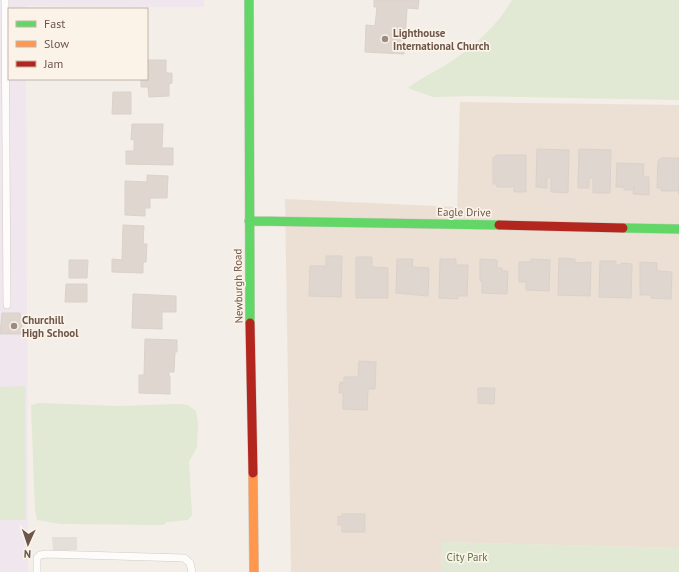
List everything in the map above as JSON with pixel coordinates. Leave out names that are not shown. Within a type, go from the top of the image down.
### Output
[{"type":"main road","name":"Newburgh Road","points":[[249,0],[249,222],[254,572]]},
{"type":"main road","name":"Eagle Drive","points":[[249,222],[286,221],[679,229]]},
{"type":"lane","points":[[5,0],[3,224],[7,304]]},
{"type":"lane","points":[[37,572],[36,558],[40,555],[47,554],[184,558],[190,563],[192,572]]},
{"type":"shaded area","name":"Churchill High School","points":[[0,0],[204,0],[204,7],[26,6],[26,8],[8,8],[8,80],[26,80],[28,572],[0,572]]},
{"type":"shaded area","points":[[460,102],[679,105],[679,548],[442,542],[441,572],[291,572],[285,199],[457,207]]},
{"type":"shaded area","points":[[52,537],[77,537],[77,550],[53,551]]},
{"type":"green space","points":[[512,0],[679,0],[679,100],[471,96],[433,97],[408,88],[452,61],[469,48],[493,26]]},
{"type":"green space","points":[[25,386],[26,520],[0,520],[0,387]]},
{"type":"green space","points":[[39,403],[119,406],[188,405],[196,411],[198,423],[197,447],[189,462],[192,515],[188,520],[167,522],[163,525],[61,524],[37,520],[35,510],[31,405]]},
{"type":"green space","name":"City Park","points":[[442,542],[679,548],[679,572],[441,572]]},
{"type":"building","name":"Lighthouse International Church","points":[[374,0],[419,0],[418,9],[407,8],[404,54],[365,52],[366,25],[375,26],[377,7],[374,7]]},
{"type":"building","points":[[148,60],[166,60],[166,73],[172,73],[172,83],[169,84],[169,96],[149,97],[148,87],[141,87],[141,80],[148,80]]},
{"type":"building","points":[[113,92],[131,92],[131,114],[112,114]]},
{"type":"building","points":[[132,124],[163,124],[162,148],[173,148],[173,165],[126,164],[126,151],[134,151],[134,139],[131,140]]},
{"type":"building","points":[[537,149],[569,150],[568,193],[551,192],[551,178],[547,177],[547,188],[536,187]]},
{"type":"building","points":[[579,149],[611,150],[610,193],[593,193],[593,178],[589,178],[589,188],[578,188]]},
{"type":"building","points":[[497,155],[526,155],[526,192],[514,192],[514,185],[512,187],[497,187],[497,184],[493,184],[493,158]]},
{"type":"building","points":[[661,158],[679,158],[679,195],[678,188],[677,191],[661,191],[661,188],[657,188],[658,161]]},
{"type":"building","points":[[617,163],[644,164],[643,177],[649,177],[649,195],[633,194],[634,187],[633,190],[624,190],[624,187],[616,187]]},
{"type":"building","points":[[147,175],[168,176],[167,198],[150,198],[150,208],[145,208],[145,216],[125,215],[125,181],[147,182]]},
{"type":"building","points":[[123,225],[144,226],[143,244],[147,244],[146,262],[143,262],[143,273],[112,272],[112,259],[122,260]]},
{"type":"building","points":[[326,256],[342,256],[341,297],[309,296],[310,266],[325,266],[326,269]]},
{"type":"building","points":[[356,257],[372,257],[372,267],[388,268],[388,298],[356,298]]},
{"type":"building","points":[[559,258],[575,259],[575,263],[591,262],[590,296],[558,295]]},
{"type":"building","points":[[397,259],[413,259],[412,267],[429,268],[428,296],[396,293]]},
{"type":"building","points":[[440,259],[456,259],[456,265],[468,265],[467,296],[458,296],[458,299],[439,298]]},
{"type":"building","points":[[480,259],[497,260],[497,268],[502,268],[502,271],[508,271],[507,294],[482,293],[482,281],[480,281]]},
{"type":"building","points":[[531,259],[550,260],[549,291],[526,290],[526,282],[519,282],[519,262],[531,262]]},
{"type":"building","points":[[69,260],[88,260],[87,278],[69,278]]},
{"type":"building","points":[[600,261],[616,261],[616,265],[621,265],[621,263],[632,264],[631,298],[599,297]]},
{"type":"building","points":[[640,262],[657,263],[657,271],[672,272],[671,299],[651,298],[651,295],[640,295]]},
{"type":"building","points":[[66,284],[87,284],[87,302],[65,302]]},
{"type":"building","points":[[133,294],[176,296],[176,312],[162,312],[162,329],[132,328]]},
{"type":"building","points":[[2,313],[20,313],[23,334],[0,334]]},
{"type":"building","points":[[145,339],[177,340],[174,372],[169,372],[170,394],[139,393],[139,375],[144,375]]},
{"type":"building","points":[[359,361],[376,362],[375,389],[368,389],[367,410],[343,409],[343,393],[339,393],[340,382],[344,383],[344,377],[358,377]]},
{"type":"building","points":[[478,388],[495,388],[494,404],[478,403]]},
{"type":"building","points":[[342,514],[365,514],[365,532],[342,532],[342,525],[338,525],[338,516],[342,517]]},
{"type":"traffic: fast","points":[[249,0],[250,323]]},
{"type":"traffic: fast","points":[[249,221],[499,225]]},
{"type":"traffic: fast","points":[[623,228],[679,229]]},
{"type":"traffic: slow","points":[[253,473],[254,572]]},
{"type":"traffic: jam","points":[[499,225],[623,228]]},
{"type":"traffic: jam","points":[[250,323],[253,473]]},
{"type":"place","name":"Lighthouse International Church","points":[[385,39]]},
{"type":"place","name":"Churchill High School","points":[[14,326]]}]
